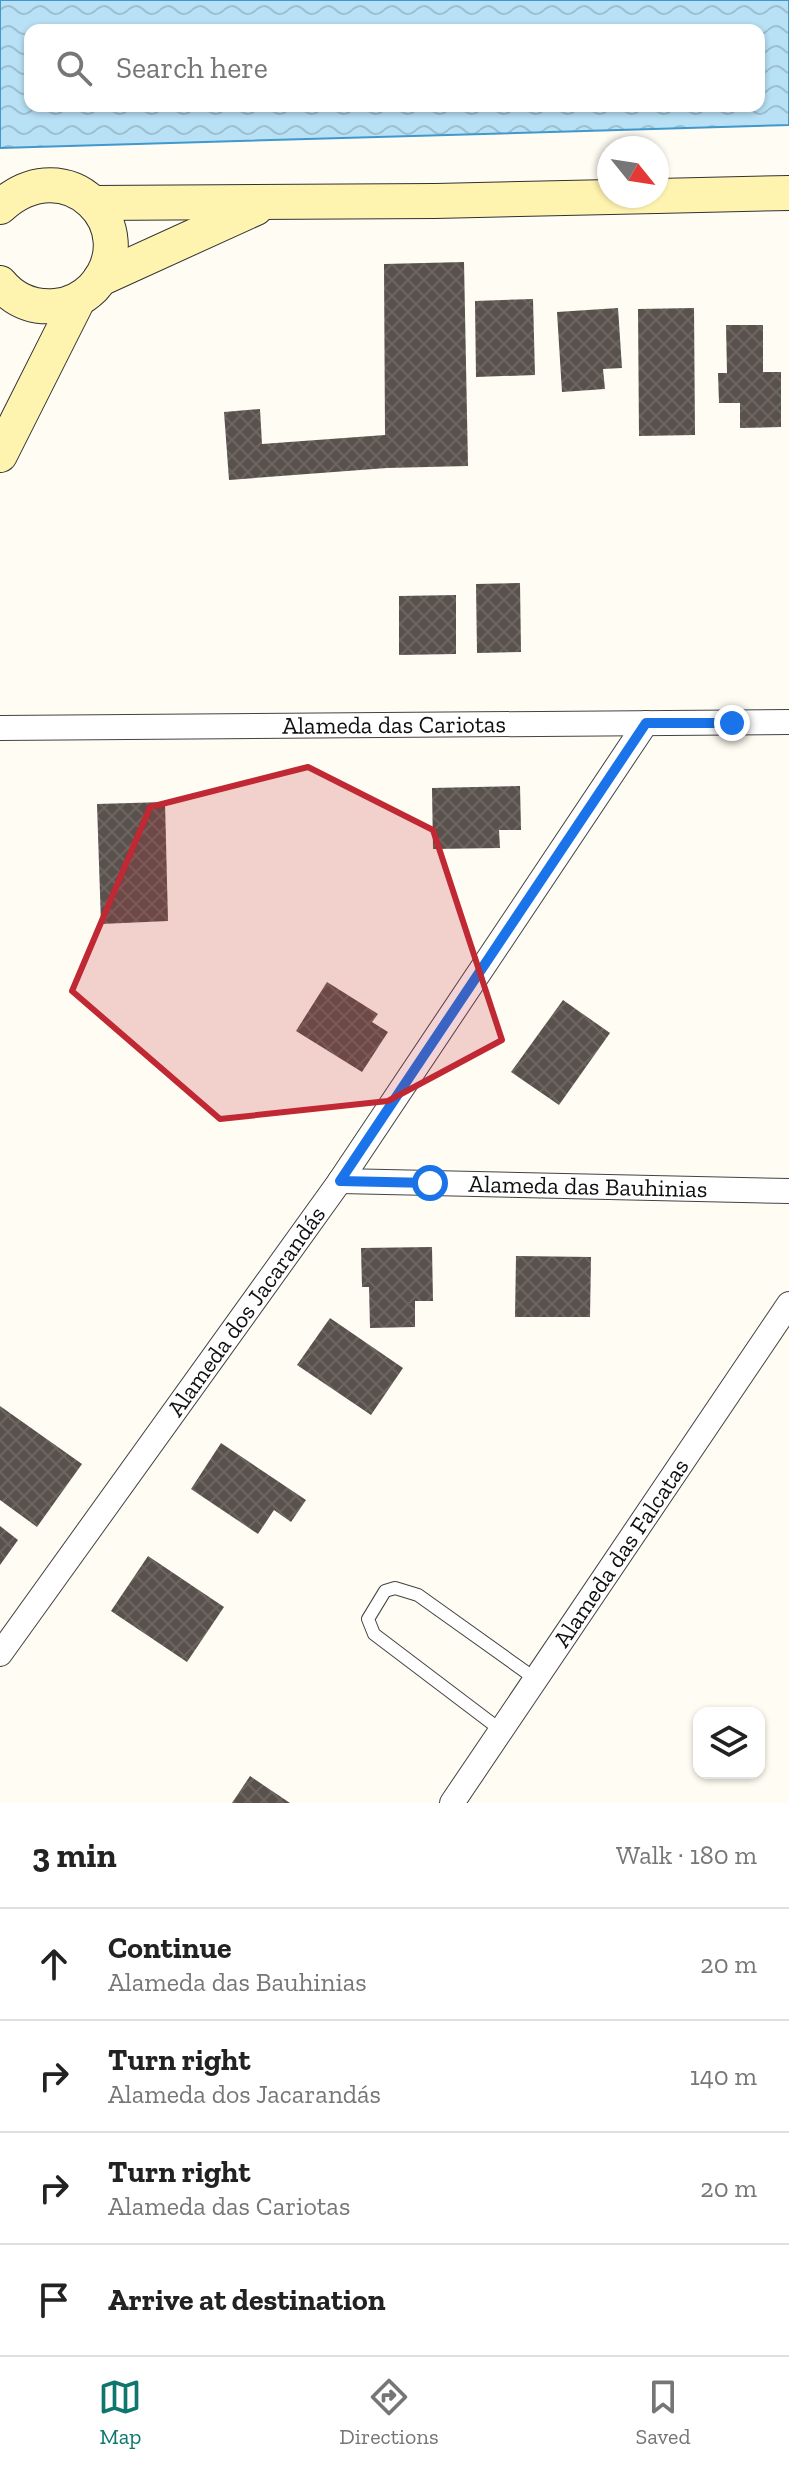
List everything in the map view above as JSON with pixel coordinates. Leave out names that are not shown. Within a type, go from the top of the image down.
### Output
[{"type":"street","points":[[0,207],[15,192],[35,185],[56,184],[76,190],[93,203],[103,216],[110,248],[107,264],[89,289],[0,455]]},
{"type":"street","points":[[669,196],[789,193]]},
{"type":"street","points":[[93,203],[597,197]]},
{"type":"street","points":[[0,283],[23,302],[42,307],[60,306],[267,203]]},
{"type":"street","name":"Alameda das Cariotas","points":[[0,728],[789,722]]},
{"type":"street","name":"Alameda dos Jacarandás","points":[[0,1654],[340,1181],[646,723]]},
{"type":"street","name":"Alameda das Bauhinias","points":[[340,1181],[789,1191]]},
{"type":"street","name":"Alameda das Falcatas","points":[[452,1803],[789,1304]]},
{"type":"lane","points":[[502,1731],[374,1634],[368,1619],[385,1591],[395,1588],[418,1595],[537,1680]]},
{"type":"highlighted area","points":[[308,767],[433,830],[502,1040],[388,1101],[220,1119],[72,991],[150,807]]},
{"type":"water","points":[[0,0],[789,0],[789,125],[0,148]]},
{"type":"building","points":[[464,262],[468,466],[387,468],[229,480],[224,412],[260,409],[262,444],[385,435],[384,264]]},
{"type":"building","points":[[533,299],[535,375],[476,377],[475,301]]},
{"type":"building","points":[[618,308],[622,368],[603,369],[605,389],[562,392],[557,312]]},
{"type":"building","points":[[694,308],[695,435],[639,436],[638,309]]},
{"type":"building","points":[[726,325],[763,325],[763,372],[781,372],[781,427],[740,428],[740,403],[719,403],[718,373],[727,373]]},
{"type":"building","points":[[520,583],[521,652],[477,653],[476,584]]},
{"type":"building","points":[[456,595],[456,654],[399,655],[399,596]]},
{"type":"building","points":[[520,786],[521,830],[499,830],[500,848],[433,849],[432,788]]},
{"type":"building","points":[[165,802],[168,921],[101,924],[97,804]]},
{"type":"building","points":[[327,982],[378,1014],[372,1022],[388,1032],[362,1072],[296,1031]]},
{"type":"building","points":[[563,1000],[610,1033],[559,1105],[511,1072]]},
{"type":"building","points":[[432,1247],[433,1301],[415,1301],[415,1327],[370,1328],[369,1287],[362,1287],[361,1248]]},
{"type":"building","points":[[516,1256],[591,1257],[590,1317],[515,1317]]},
{"type":"building","points":[[330,1318],[403,1368],[371,1415],[297,1365]]},
{"type":"building","points":[[0,1406],[82,1464],[37,1527],[0,1500]]},
{"type":"building","points":[[221,1443],[306,1500],[291,1522],[274,1510],[258,1534],[191,1489]]},
{"type":"building","points":[[0,1526],[18,1540],[0,1565]]},
{"type":"building","points":[[148,1556],[224,1607],[187,1662],[111,1611]]},
{"type":"building","points":[[250,1776],[290,1803],[232,1803]]},
{"type":"route","points":[[430,1183],[340,1181],[646,723],[732,723]]}]
